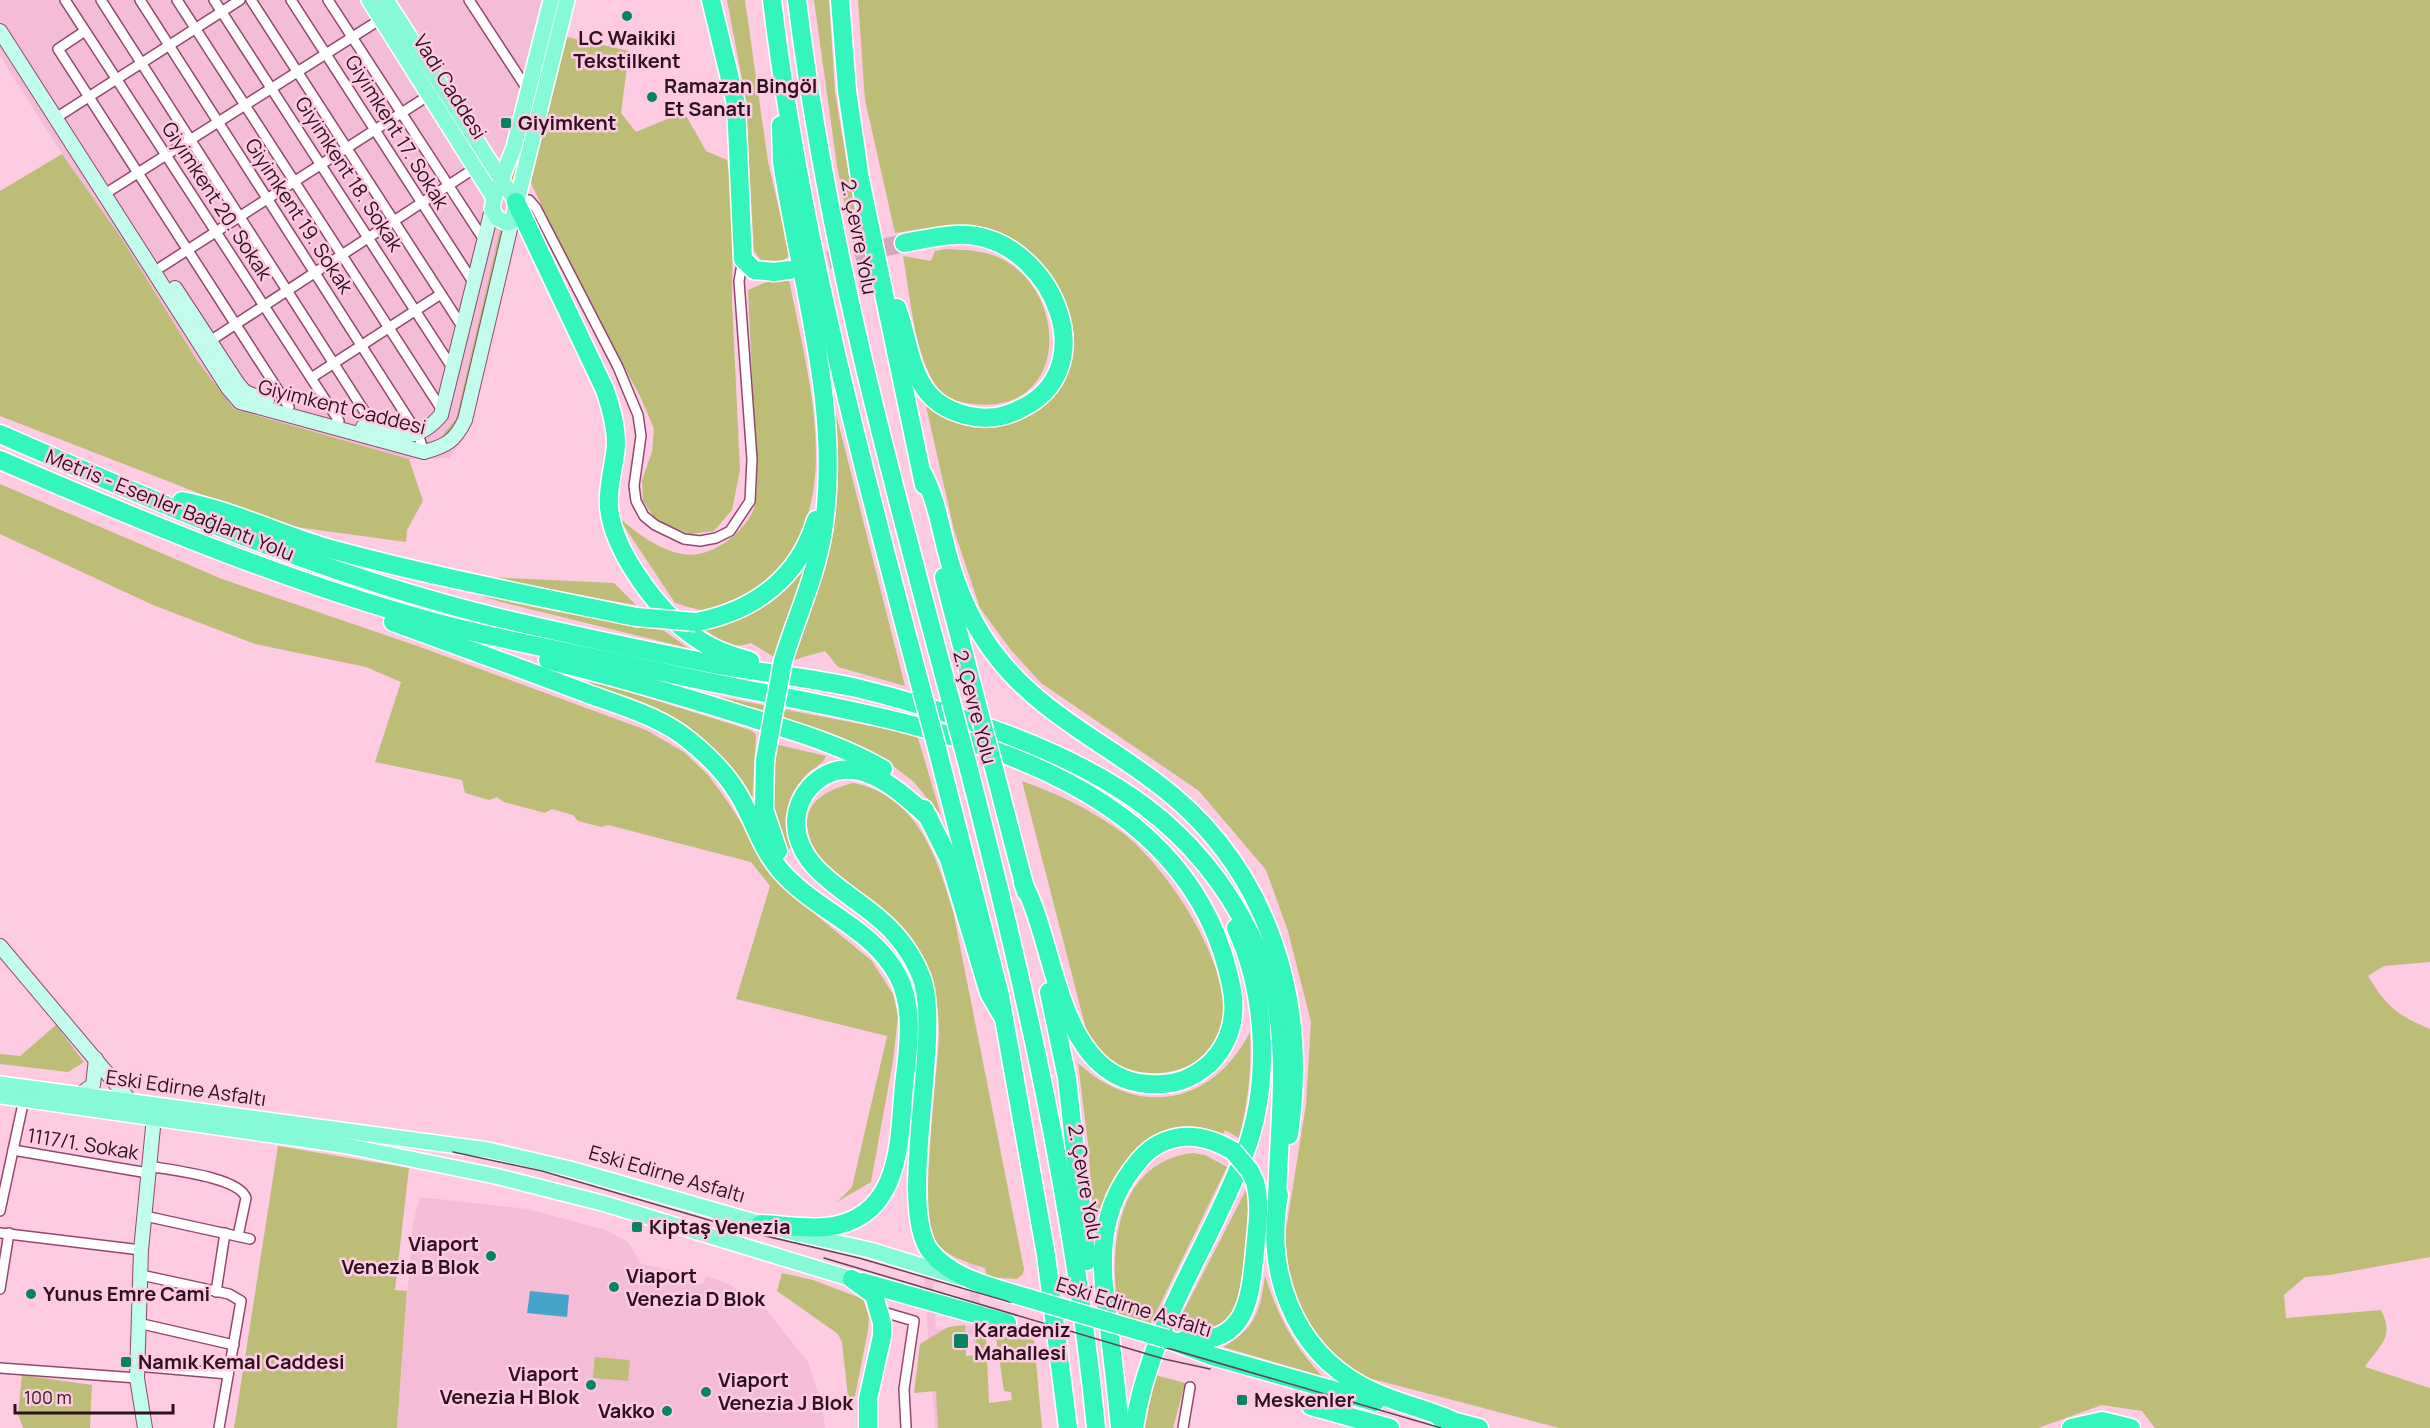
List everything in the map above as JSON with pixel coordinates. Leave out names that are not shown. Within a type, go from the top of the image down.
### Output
[{"type":"highway","points":[[711,0],[735,104],[743,259],[754,270],[774,272],[789,270]]},
{"type":"highway","points":[[772,0],[799,183],[831,332],[982,918],[1003,1017],[1047,1255],[1068,1428]]},
{"type":"highway","name":"2. Çevre Yolu","points":[[797,0],[815,125],[839,255],[885,450],[1004,906],[1042,1074],[1073,1244],[1096,1428]]},
{"type":"highway","points":[[840,0],[854,148],[933,531],[1023,883],[1067,1078],[1094,1314],[1095,1359],[1092,1389]]},
{"type":"highway","points":[[785,97],[781,132],[782,162],[827,426],[826,480],[819,556],[783,661],[765,760],[764,809],[769,830],[783,860],[809,894]]},
{"type":"highway","points":[[516,202],[612,409],[616,445],[609,505],[612,522],[623,550],[662,607],[697,639],[737,657],[809,679],[951,713],[1056,754],[1122,788],[1147,807],[1208,868],[1237,910],[1272,984],[1278,1013],[1282,1054],[1277,1204]]},
{"type":"highway","points":[[878,265],[898,308],[916,372],[926,390],[938,402],[961,415],[981,418],[1012,413],[1039,396],[1052,381],[1059,363],[1063,339],[1056,301],[1036,270],[1003,244],[978,237],[960,234],[904,243]]},
{"type":"highway","name":"Metris - Esenler Bağlantı Yolu","points":[[0,434],[140,493]]},
{"type":"highway","name":"Metris - Esenler Bağlantı Yolu","points":[[0,460],[143,520],[324,590]]},
{"type":"highway","points":[[923,474],[932,492],[962,596],[974,622],[999,659],[1038,700],[1172,795],[1212,836],[1254,898],[1282,966],[1294,1043],[1293,1103],[1274,1233],[1280,1281],[1295,1320],[1317,1350],[1339,1371],[1362,1387],[1451,1420]]},
{"type":"highway","points":[[140,493],[214,509],[300,540],[385,563],[636,617],[696,622],[718,618],[742,609],[775,588],[789,574],[811,537],[826,480]]},
{"type":"highway","points":[[140,493],[282,551],[454,606],[670,656],[809,679]]},
{"type":"highway","points":[[324,590],[461,630],[541,658],[658,689],[784,728],[860,757],[887,771],[911,791],[929,818],[949,859],[989,993],[1003,1017]]},
{"type":"highway","points":[[324,590],[376,616],[613,702],[675,730],[706,755],[723,773],[737,792],[766,851],[781,871],[879,948],[899,978],[908,1018],[908,1047],[898,1154],[890,1184],[870,1207],[850,1220],[826,1227],[761,1224]]},
{"type":"highway","points":[[461,630],[918,725],[1017,760],[1089,794],[1137,826],[1162,851],[1190,886],[1206,914],[1224,960],[1233,1002],[1230,1035],[1220,1053],[1194,1075],[1178,1082],[1162,1084],[1125,1080],[1098,1063],[1072,1028],[1043,930],[1023,883]]},
{"type":"highway","points":[[929,818],[895,787],[863,771],[848,770],[832,772],[809,788],[796,812],[796,830],[801,847],[813,864],[894,933],[907,951],[925,988],[929,1030],[918,1171],[917,1218],[920,1233],[932,1253],[949,1267],[975,1282]]},
{"type":"highway","points":[[1134,1428],[1154,1347],[1244,1155],[1256,1111],[1259,1086],[1260,1029],[1251,974],[1229,913],[1190,849]]},
{"type":"highway","points":[[1120,1428],[1101,1273],[1104,1231],[1114,1200],[1136,1163],[1152,1148],[1165,1141],[1192,1136],[1220,1143],[1233,1151],[1251,1171],[1255,1182],[1259,1212],[1253,1275],[1243,1316],[1234,1327],[1215,1338],[1198,1341],[1167,1339]]},
{"type":"highway","points":[[852,1279],[870,1291],[880,1311],[882,1336],[868,1399],[868,1428]]},
{"type":"highway","name":"Eski Edirne Asfaltı","points":[[852,1279],[1007,1323]]},
{"type":"highway","name":"Eski Edirne Asfaltı","points":[[975,1282],[1167,1339],[1222,1359],[1401,1409],[1479,1428]]},
{"type":"highway","points":[[1311,1407],[1390,1428]]},
{"type":"highway","points":[[2071,1428],[2102,1421],[2131,1428]]},
{"type":"main road","name":"Vadi Caddesi","points":[[369,0],[431,94],[493,203]]},
{"type":"main road","name":"Vadi Caddesi","points":[[386,0],[516,202]]},
{"type":"main road","name":"Giyimkent Caddesi","points":[[512,221],[567,0]]},
{"type":"main road","name":"Giyimkent Caddesi","points":[[493,203],[500,177],[514,147],[549,2]]},
{"type":"main road","points":[[493,203],[497,218],[507,223],[512,221]]},
{"type":"main road","name":"Eski Edirne Asfaltı","points":[[0,1084],[132,1103],[151,1113]]},
{"type":"main road","name":"Eski Edirne Asfaltı","points":[[0,1096],[151,1113],[360,1149],[495,1176],[602,1203],[852,1279]]},
{"type":"main road","name":"Eski Edirne Asfaltı","points":[[151,1113],[171,1101],[185,1101],[292,1118],[306,1126],[437,1141],[570,1169],[761,1224],[870,1250],[975,1282]]},
{"type":"main road","points":[[360,1149],[368,1146],[386,1148],[389,1143],[387,1135]]},
{"type":"main road","points":[[432,1164],[430,1149],[437,1141]]},
{"type":"street","points":[[67,3],[77,0]]},
{"type":"street","points":[[101,0],[377,430]]},
{"type":"street","name":"Giyimkent 19. Sokak","points":[[140,0],[418,434],[424,452]]},
{"type":"street","points":[[177,0],[442,410]]},
{"type":"street","name":"Giyimkent 18. Sokak","points":[[214,0],[453,369]]},
{"type":"street","points":[[62,114],[240,0]]},
{"type":"street","points":[[251,0],[462,328]]},
{"type":"street","name":"Giyimkent 17. Sokak","points":[[291,0],[421,205],[473,282]]},
{"type":"street","points":[[328,0],[484,240]]},
{"type":"street","points":[[469,0],[527,89]]},
{"type":"street","name":"Giyimkent 20. Sokak","points":[[67,3],[339,421]]},
{"type":"street","points":[[111,190],[381,18]]},
{"type":"street","name":"Giyimkent Caddesi","points":[[0,20],[245,392],[289,407],[400,436],[418,434],[430,428],[442,410],[493,203]]},
{"type":"street","name":"Giyimkent Caddesi","points":[[0,31],[228,388],[240,402],[424,452],[446,446],[457,436],[465,420],[512,221]]},
{"type":"street","points":[[85,31],[58,49],[289,407]]},
{"type":"street","points":[[161,267],[431,94]]},
{"type":"street","points":[[210,340],[475,168]]},
{"type":"street","points":[[516,202],[529,200],[536,208],[618,367],[638,415],[641,436],[634,486],[639,509],[655,525],[684,539],[700,541],[716,538],[730,531],[750,501],[752,459],[739,281],[743,259]]},
{"type":"street","points":[[311,378],[360,344],[441,294]]},
{"type":"street","points":[[0,946],[132,1103]]},
{"type":"street","points":[[78,1096],[93,1085],[96,1059]]},
{"type":"street","points":[[0,1211],[24,1099]]},
{"type":"street","points":[[145,1428],[137,1372],[141,1250],[151,1113]]},
{"type":"street","name":"1117/1. Sokak","points":[[12,1150],[216,1179],[240,1188],[246,1198],[238,1236]]},
{"type":"street","points":[[145,1216],[250,1239]]},
{"type":"street","points":[[0,1289],[5,1233],[141,1250]]},
{"type":"street","points":[[216,1292],[225,1233]]},
{"type":"street","points":[[141,1275],[241,1300],[219,1428]]},
{"type":"street","points":[[880,1311],[914,1321],[904,1389],[906,1427]]},
{"type":"street","points":[[138,1323],[234,1345]]},
{"type":"street","points":[[0,1368],[228,1374]]},
{"type":"street","points":[[1183,1428],[1190,1387]]},
{"type":"shaded area","name":"Giyimkent","points":[[0,0],[576,0],[466,434],[449,458],[409,459],[234,409],[196,359],[122,239],[62,154],[0,56]]},
{"type":"shaded area","points":[[557,0],[562,0],[517,184],[507,174]]},
{"type":"shaded area","points":[[727,0],[745,0],[768,162],[789,251],[788,257],[782,261],[761,260],[754,251],[745,95]]},
{"type":"shaded area","points":[[814,0],[829,0],[835,92],[858,230],[855,231],[855,244],[852,241],[837,166]]},
{"type":"shaded area","points":[[858,0],[2430,0],[2430,962],[2384,966],[2368,976],[2394,1009],[2430,1029],[2430,1257],[2330,1275],[2305,1277],[2284,1295],[2286,1318],[2381,1310],[2387,1327],[2386,1334],[2365,1367],[2430,1388],[2430,1428],[2155,1428],[2142,1411],[2102,1405],[2038,1428],[1559,1428],[1357,1375],[1319,1341],[1296,1302],[1283,1248],[1306,1105],[1311,1022],[1288,931],[1266,870],[1199,791],[1041,683],[1011,650],[980,608],[954,530],[926,406],[954,422],[978,427],[1003,424],[1038,410],[1059,387],[1069,357],[1069,324],[1059,291],[1040,262],[1014,239],[981,227],[960,225],[895,233],[865,100]]},
{"type":"shaded area","points":[[567,37],[629,51],[621,113],[636,132],[684,112],[706,151],[727,160],[733,192],[732,302],[740,470],[732,510],[714,531],[690,534],[656,520],[643,501],[642,480],[652,452],[654,429],[641,398],[575,275],[529,179]]},
{"type":"shaded area","points":[[62,154],[122,239],[196,359],[234,409],[409,459],[423,501],[407,530],[406,542],[281,525],[0,416],[0,191]]},
{"type":"shaded area","points":[[500,230],[505,231],[460,422],[449,438],[442,436],[456,419]]},
{"type":"shaded area","points":[[946,249],[980,252],[1000,258],[1023,275],[1039,297],[1048,322],[1049,348],[1042,372],[1028,391],[1005,402],[974,404],[952,399],[935,384],[922,356],[903,256],[931,261],[935,251]]},
{"type":"shaded area","points":[[789,279],[812,400],[816,442],[814,483],[806,521],[788,555],[760,585],[732,601],[707,610],[675,603],[618,517],[656,544],[673,552],[693,555],[704,553],[724,543],[748,520],[754,508],[757,483],[748,290],[766,282]]},
{"type":"shaded area","points":[[833,410],[835,410],[905,686],[838,667],[825,651],[790,661]]},
{"type":"shaded area","points":[[0,484],[222,579],[423,648],[646,730],[684,752],[709,776],[782,887],[872,961],[893,994],[898,1016],[893,1061],[871,1182],[837,1202],[852,1187],[887,1036],[736,999],[770,886],[751,862],[608,825],[601,827],[578,821],[573,815],[552,809],[545,813],[504,802],[497,797],[489,800],[465,793],[462,780],[375,762],[401,682],[366,667],[255,644],[153,605],[0,534]]},
{"type":"shaded area","points":[[807,563],[774,657],[751,643],[732,645],[726,643],[704,629],[721,625],[762,606]]},
{"type":"shaded area","points":[[469,576],[614,583],[636,605]]},
{"type":"shaded area","points":[[462,590],[663,630],[688,648],[501,602]]},
{"type":"shaded area","points":[[564,677],[616,688],[750,730],[756,734],[752,806],[721,759]]},
{"type":"shaded area","points":[[721,697],[917,735],[941,815],[914,782],[880,756],[789,722],[720,700]]},
{"type":"shaded area","points":[[775,744],[826,756],[802,780],[792,798],[787,817],[791,848],[786,850],[774,810],[772,774]]},
{"type":"shaded area","points":[[1022,781],[1074,803],[1123,833],[1159,870],[1178,895],[1209,950],[1219,979],[1223,1005],[1221,1029],[1215,1043],[1193,1064],[1163,1073],[1133,1070],[1109,1058],[1087,1033]]},
{"type":"shaded area","points":[[853,783],[875,790],[893,800],[909,815],[931,850],[947,890],[1024,1269],[1023,1274],[1017,1279],[987,1277],[985,1268],[950,1255],[934,1240],[928,1203],[930,1142],[939,1034],[937,1007],[931,980],[819,857],[808,830],[807,818],[817,800],[826,793]]},
{"type":"shaded area","points":[[56,1025],[84,1062],[68,1072],[0,1064],[0,1054],[20,1056]]},
{"type":"shaded area","points":[[1250,1032],[1249,1085],[1239,1138],[1225,1130],[1223,1134],[1196,1127],[1174,1127],[1156,1135],[1141,1148],[1129,1164],[1098,1227],[1094,1227],[1088,1144],[1078,1063],[1101,1081],[1125,1092],[1149,1097],[1173,1096],[1195,1089],[1216,1076],[1234,1057]]},
{"type":"shaded area","points":[[278,1146],[409,1168],[395,1290],[407,1291],[397,1428],[234,1428]]},
{"type":"shaded area","points":[[1193,1153],[1205,1155],[1227,1167],[1151,1323],[1119,1314],[1115,1264],[1117,1239],[1122,1214],[1132,1192],[1147,1173],[1167,1160]]},
{"type":"shaded area","points":[[971,1187],[989,1428],[935,1428],[918,1193],[926,1192],[928,1213],[940,1212]],"holes":[[[965,1220],[968,1272],[932,1274],[928,1223]],[[969,1280],[972,1326],[936,1329],[933,1283]],[[973,1335],[976,1386],[958,1336]]]},
{"type":"shaded area","points":[[1247,1188],[1249,1200],[1240,1307],[1218,1330],[1199,1334],[1174,1330]]},
{"type":"shaded area","points":[[420,1197],[527,1209],[606,1230],[628,1242],[641,1264],[675,1271],[674,1278],[703,1284],[706,1276],[729,1284],[764,1307],[808,1362],[822,1404],[825,1428],[397,1428],[413,1223]]},
{"type":"shaded area","points":[[782,1273],[813,1280],[863,1299],[869,1317],[868,1330],[852,1411],[849,1407],[842,1342],[838,1334],[777,1291]]},
{"type":"shaded area","points":[[1265,1276],[1288,1329],[1302,1352],[1322,1376],[1223,1347],[1243,1333],[1254,1318],[1261,1299]]},
{"type":"shaded area","points":[[965,1325],[966,1356],[977,1355],[976,1336],[986,1335],[989,1403],[1012,1400],[1011,1392],[1004,1391],[995,1331],[1034,1340],[1042,1428],[938,1428],[936,1391],[914,1393],[920,1344],[948,1327]]},
{"type":"shaded area","points":[[595,1357],[630,1360],[628,1381],[593,1378]]},
{"type":"shaded area","points":[[22,1375],[92,1385],[90,1428],[23,1428],[18,1414]]},
{"type":"shaded area","points":[[1155,1375],[1185,1383],[1173,1428],[1145,1428]]},
{"type":"water","points":[[530,1291],[569,1295],[567,1317],[527,1313]]},
{"type":"tunnel","points":[[802,266],[904,243]]},
{"type":"tram line","points":[[453,1152],[542,1171],[753,1233],[859,1258],[1441,1428]]},
{"type":"tram line","points":[[824,1258],[1164,1359],[1210,1369]]},
{"type":"place","name":"LC Waikiki Tekstilkent","points":[[627,16]]},
{"type":"place","name":"Ramazan Bingöl Et Sanatı","points":[[652,97]]},
{"type":"place","name":"Giyimkent","points":[[506,123]]},
{"type":"place","name":"Kiptaş Venezia","points":[[637,1227]]},
{"type":"place","name":"Viaport Venezia B Blok","points":[[491,1256]]},
{"type":"place","name":"Viaport Venezia D Blok","points":[[614,1287]]},
{"type":"place","name":"Yunus Emre Cami","points":[[31,1294]]},
{"type":"place","name":"Karadeniz Mahallesi","points":[[961,1341]]},
{"type":"place","name":"Namık Kemal Caddesi","points":[[126,1362]]},
{"type":"place","name":"Viaport Venezia H Blok","points":[[591,1385]]},
{"type":"place","name":"Viaport Venezia J Blok","points":[[706,1392]]},
{"type":"place","name":"Meskenler","points":[[1242,1400]]},
{"type":"place","name":"Vakko","points":[[667,1411]]}]
